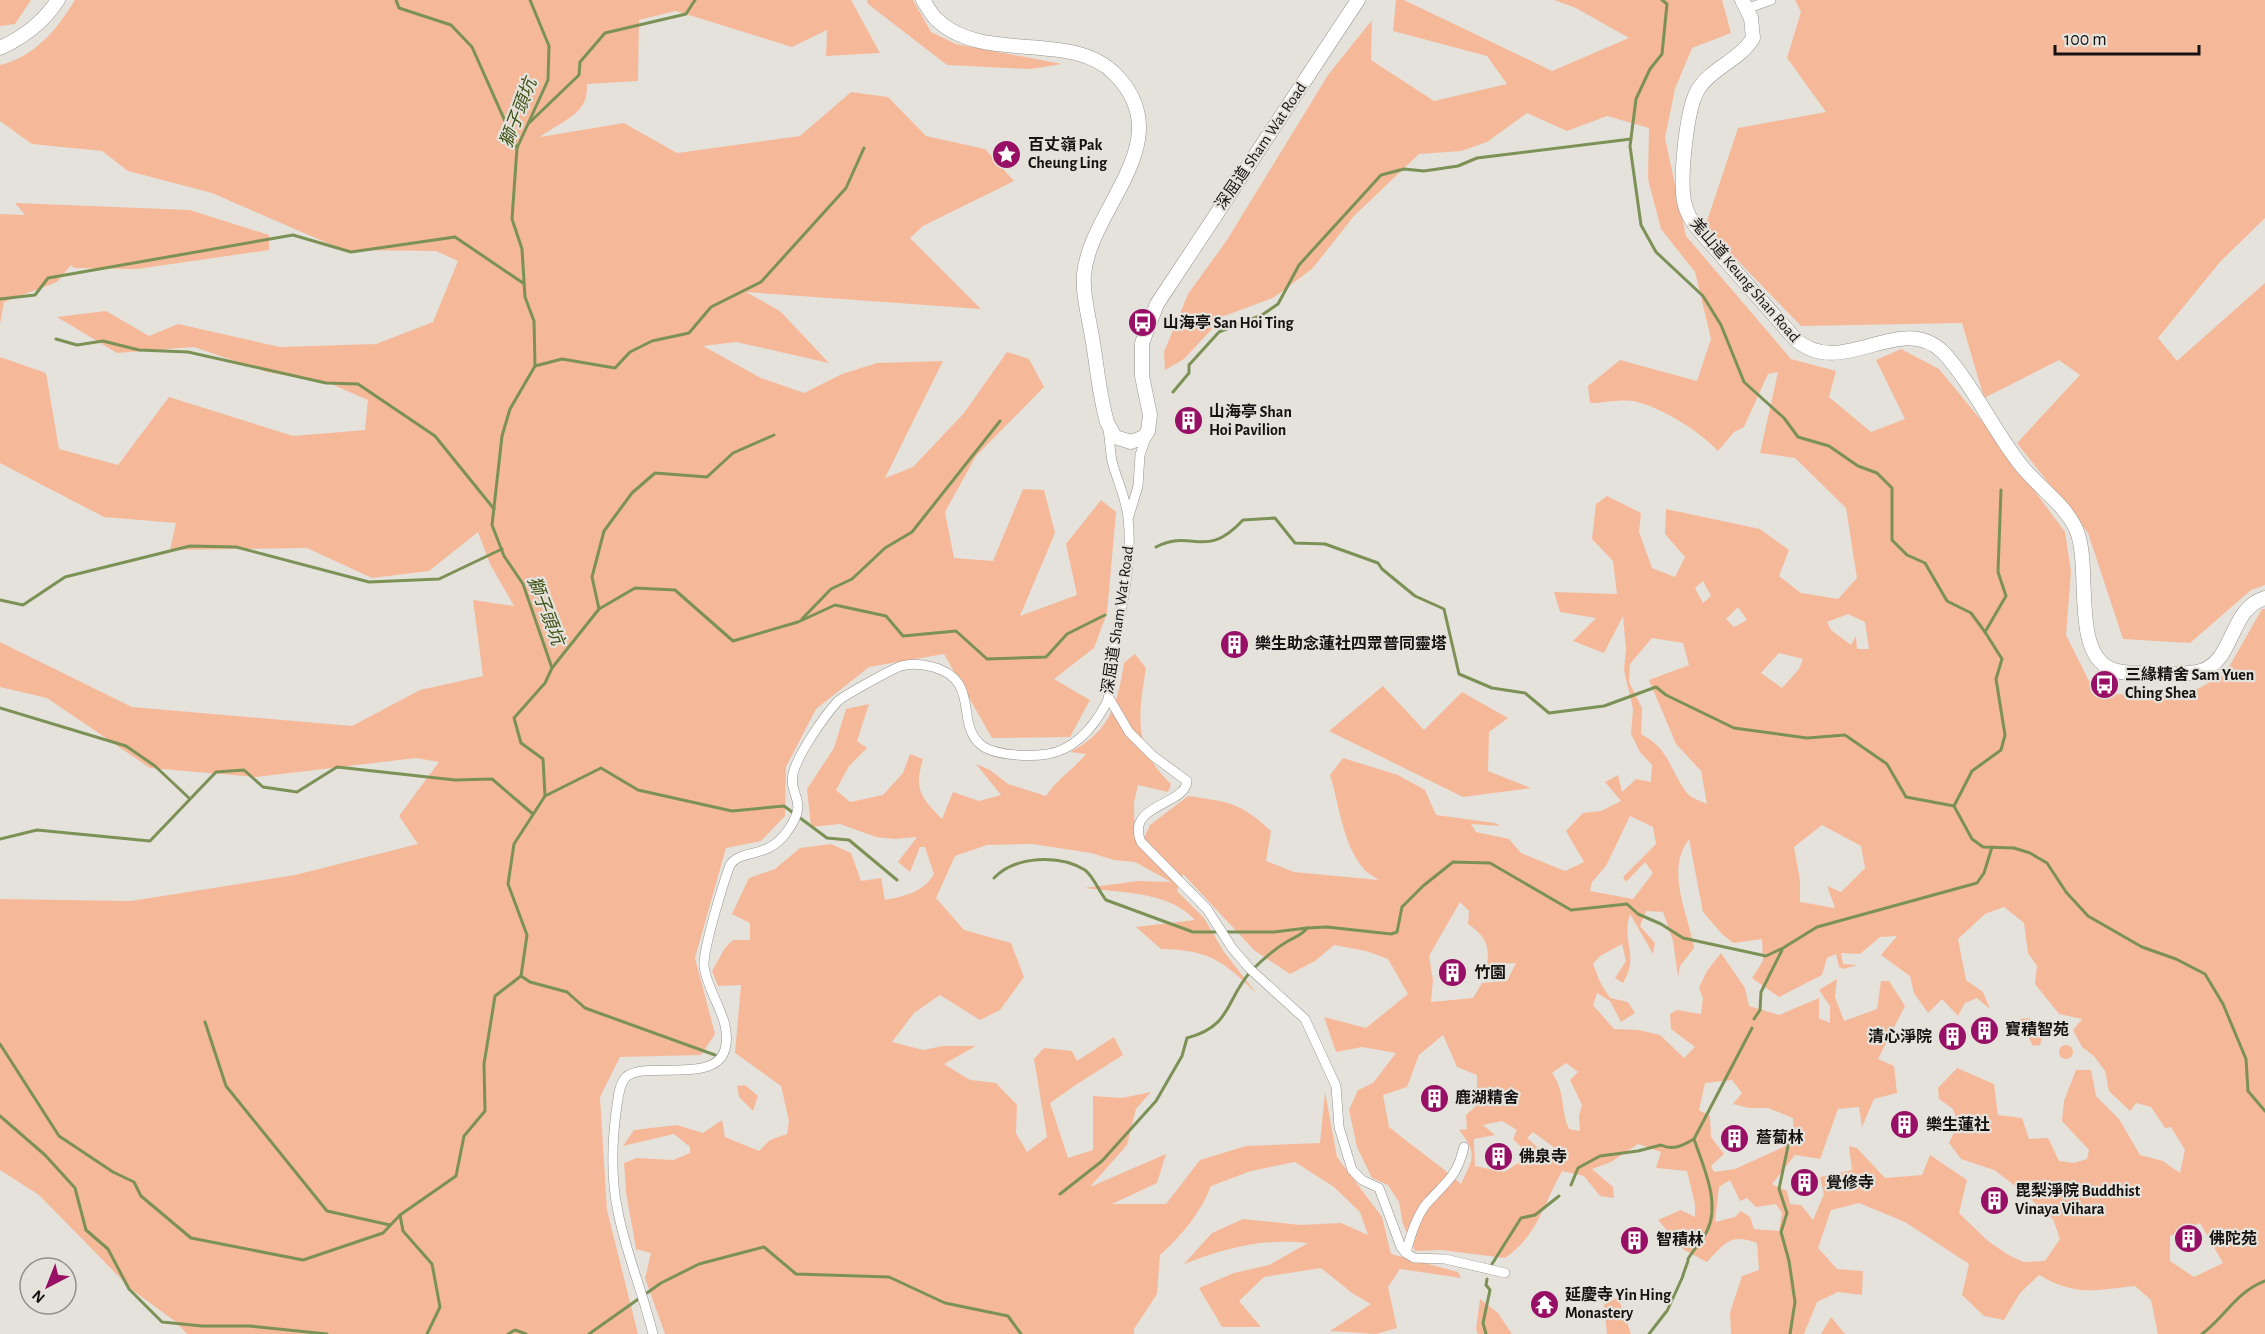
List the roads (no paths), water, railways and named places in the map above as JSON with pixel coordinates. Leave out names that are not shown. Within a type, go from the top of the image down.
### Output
[{"type":"main road","points":[[0,48],[20,39],[38,24],[58,0]]},
{"type":"main road","points":[[923,0],[936,19],[977,41],[1078,54],[1096,59],[1115,74],[1133,101],[1138,119],[1136,151],[1089,249],[1083,277],[1107,422],[1112,433],[1121,441],[1138,441],[1148,431]]},
{"type":"main road","name":"深屈道 Sham Wat Road","points":[[1148,431],[1150,415],[1142,376],[1142,343],[1153,311],[1358,0]]},
{"type":"main road","name":"羗山道 Keung Shan Road","points":[[1744,4],[1751,18],[1753,38],[1740,54],[1702,84],[1696,93],[1691,112],[1682,186],[1684,203],[1692,221],[1713,246],[1795,339],[1812,351],[1823,354],[1838,353],[1915,337],[1931,341],[1943,352],[2020,464],[2076,528],[2081,545],[2088,633],[2096,654],[2107,667],[2127,673],[2202,670],[2219,657],[2247,608],[2265,598]]},
{"type":"street","points":[[1744,4],[1771,0]]},
{"type":"street","name":"深屈道 Sham Wat Road","points":[[653,1334],[618,1211],[614,1176],[614,1134],[621,1087],[627,1076],[632,1074],[693,1069],[713,1065],[723,1056],[727,1034],[707,980],[704,958],[728,870],[737,857],[765,851],[775,846],[788,831],[799,804],[792,783],[794,769],[834,707],[845,695],[896,668],[914,664],[929,666],[951,676],[961,688],[970,726],[978,743],[993,753],[1048,754],[1082,737],[1093,726],[1109,698],[1108,681],[1124,592],[1128,519],[1123,491],[1112,460],[1107,422]]},
{"type":"street","name":"深屈道 Sham Wat Road","points":[[1128,519],[1138,486],[1140,455],[1148,431]]},
{"type":"street","points":[[1109,698],[1129,732],[1145,748],[1187,781],[1181,794],[1146,814],[1139,830],[1141,842],[1207,909],[1232,948],[1250,969],[1305,1019],[1336,1086],[1338,1127],[1352,1170],[1362,1180],[1379,1188],[1401,1247],[1414,1258],[1445,1259],[1505,1273]]},
{"type":"street","points":[[1406,1253],[1410,1238],[1425,1206],[1448,1184],[1459,1167],[1464,1147]]},
{"type":"waterway","points":[[396,0],[399,8],[451,25],[472,47],[517,148]]},
{"type":"waterway","name":"獅子頭坑","points":[[427,1334],[440,1307],[432,1264],[403,1231],[400,1215],[456,1176],[464,1136],[485,1111],[484,1064],[495,996],[521,976],[527,935],[508,884],[514,844],[545,796],[543,759],[521,743],[514,718],[545,683],[552,668],[523,584],[504,556],[492,525],[502,436],[510,409],[535,366],[534,321],[525,297],[522,249],[512,219],[517,148],[548,80],[549,46],[530,0]]},
{"type":"waterway","points":[[529,123],[579,75],[580,62],[605,33],[686,14],[695,0]]},
{"type":"waterway","points":[[1662,0],[1667,4],[1662,54],[1650,69],[1636,99],[1630,146],[1641,225],[1656,252],[1703,296],[1721,325],[1744,382],[1784,418],[1798,437],[1829,446],[1858,466],[1877,473],[1892,488],[1892,540],[1907,555],[1925,563],[1947,601],[1971,613],[1985,632]]},
{"type":"waterway","points":[[1173,392],[1189,373],[1189,365],[1219,332],[1262,315],[1278,304],[1299,265],[1381,175],[1404,169],[1424,171],[1458,166],[1477,158],[1631,139]]},
{"type":"waterway","points":[[535,366],[562,359],[615,368],[630,352],[652,341],[689,333],[711,307],[761,282],[846,188],[864,148]]},
{"type":"waterway","points":[[0,299],[35,295],[48,278],[293,235],[351,252],[455,237],[523,283]]},
{"type":"waterway","points":[[56,339],[77,345],[103,341],[139,350],[188,352],[326,383],[358,384],[435,436],[494,509]]},
{"type":"waterway","points":[[802,619],[831,589],[852,579],[885,548],[912,532],[1000,421]]},
{"type":"waterway","points":[[599,609],[592,577],[604,531],[632,493],[655,473],[707,477],[733,453],[774,435]]},
{"type":"waterway","points":[[1954,806],[1972,771],[2001,750],[2005,735],[1996,679],[2002,659],[1985,632],[2006,596],[1998,572],[2001,490]]},
{"type":"waterway","points":[[1156,547],[1169,542],[1209,542],[1230,532],[1243,520],[1275,518],[1295,543],[1325,544],[1378,563],[1382,569],[1415,596],[1444,609],[1459,674],[1492,688],[1525,693],[1549,713],[1604,706],[1656,687],[1666,695],[1734,728],[1807,738],[1845,735],[1887,764],[1906,797],[1954,806],[1972,839],[1983,847],[2014,848],[2030,853],[2047,863],[2066,892],[2088,916],[2142,947],[2176,959],[2205,974],[2223,1004],[2246,1059],[2248,1091],[2265,1111]]},
{"type":"waterway","points":[[0,600],[23,605],[65,577],[190,546],[236,547],[369,582],[439,579],[502,549]]},
{"type":"waterway","points":[[552,668],[599,609],[635,588],[675,590],[733,641],[798,622],[835,605],[886,616],[903,636],[956,631],[987,659],[1046,657],[1067,634],[1105,615]]},
{"type":"waterway","points":[[0,708],[126,746],[155,766],[189,798]]},
{"type":"waterway","points":[[0,839],[37,830],[150,841],[216,772],[244,770],[263,787],[297,792],[337,767],[455,780],[492,779],[533,814]]},
{"type":"waterway","points":[[545,796],[601,768],[638,790],[732,811],[784,806],[827,838],[849,840],[897,880]]},
{"type":"waterway","points":[[1060,1194],[1102,1161],[1156,1101],[1182,1056],[1187,1038],[1202,1033],[1221,1019],[1243,981],[1265,958],[1307,928],[1327,927],[1391,934],[1397,932],[1402,907],[1423,886],[1453,862],[1490,863],[1571,910],[1627,904],[1638,914],[1661,924],[1683,938],[1766,956],[1817,927],[1977,883],[1984,873],[1992,847]]},
{"type":"waterway","points":[[994,878],[1013,865],[1025,862],[1063,861],[1085,870],[1106,900],[1193,932],[1274,932],[1307,928]]},
{"type":"waterway","points":[[1754,1019],[1760,1010],[1761,992],[1782,950]]},
{"type":"waterway","points":[[521,976],[530,982],[567,992],[585,1008],[715,1055]]},
{"type":"waterway","points":[[205,1022],[226,1086],[327,1211],[390,1225]]},
{"type":"waterway","points":[[1688,1259],[1707,1231],[1712,1209],[1706,1173],[1694,1139],[1752,1028]]},
{"type":"waterway","points":[[0,1044],[59,1136],[113,1172],[134,1182],[141,1196],[191,1238],[303,1260],[383,1233],[400,1215]]},
{"type":"waterway","points":[[0,1116],[45,1155],[75,1188],[86,1230],[108,1249],[129,1289],[162,1322],[202,1326],[250,1326],[327,1334]]},
{"type":"waterway","points":[[1790,1334],[1795,1302],[1789,1261],[1781,1232],[1787,1213],[1779,1189],[1791,1132]]},
{"type":"waterway","points":[[1571,1185],[1578,1168],[1600,1156],[1638,1151],[1661,1145],[1674,1147],[1694,1139]]},
{"type":"waterway","points":[[1492,1264],[1521,1218],[1535,1215],[1559,1196]]},
{"type":"waterway","points":[[589,1334],[661,1283],[699,1264],[764,1247],[796,1274],[889,1277],[945,1303],[1008,1316],[1021,1334]]},
{"type":"waterway","points":[[1683,1275],[1688,1261]]},
{"type":"waterway","points":[[1667,1311],[1683,1276]]},
{"type":"waterway","points":[[1486,1334],[1483,1323],[1490,1290],[1486,1285],[1487,1279]]},
{"type":"waterway","points":[[2202,1334],[2238,1298],[2265,1281]]},
{"type":"waterway","points":[[1649,1334],[1666,1312]]},
{"type":"waterway","points":[[508,1334],[515,1330],[526,1334]]},
{"type":"place","name":"百丈嶺 Pak Cheung Ling","points":[[1007,154]]},
{"type":"place","name":"山海亭 San Hoi Ting","points":[[1142,323]]},
{"type":"place","name":"山海亭 Shan Hoi Pavilion","points":[[1188,421]]},
{"type":"place","name":"樂生助念蓮社四眾普同靈塔","points":[[1234,644]]},
{"type":"place","name":"三緣精舍 Sam Yuen Ching Shea","points":[[2104,684]]},
{"type":"place","name":"竹園","points":[[1453,973]]},
{"type":"place","name":"寶積智苑","points":[[1984,1030]]},
{"type":"place","name":"清心淨院","points":[[1953,1037]]},
{"type":"place","name":"鹿湖精舍","points":[[1434,1098]]},
{"type":"place","name":"樂生蓮社","points":[[1905,1125]]},
{"type":"place","name":"薝蔔林","points":[[1735,1138]]},
{"type":"place","name":"佛泉寺","points":[[1498,1157]]},
{"type":"place","name":"覺修寺","points":[[1805,1183]]},
{"type":"place","name":"毘梨淨院 Buddhist Vinaya Vihara","points":[[1994,1200]]},
{"type":"place","name":"佛陀苑","points":[[2188,1239]]},
{"type":"place","name":"智積林","points":[[1635,1240]]},
{"type":"place","name":"延慶寺 Yin Hing Monastery","points":[[1544,1304]]}]
